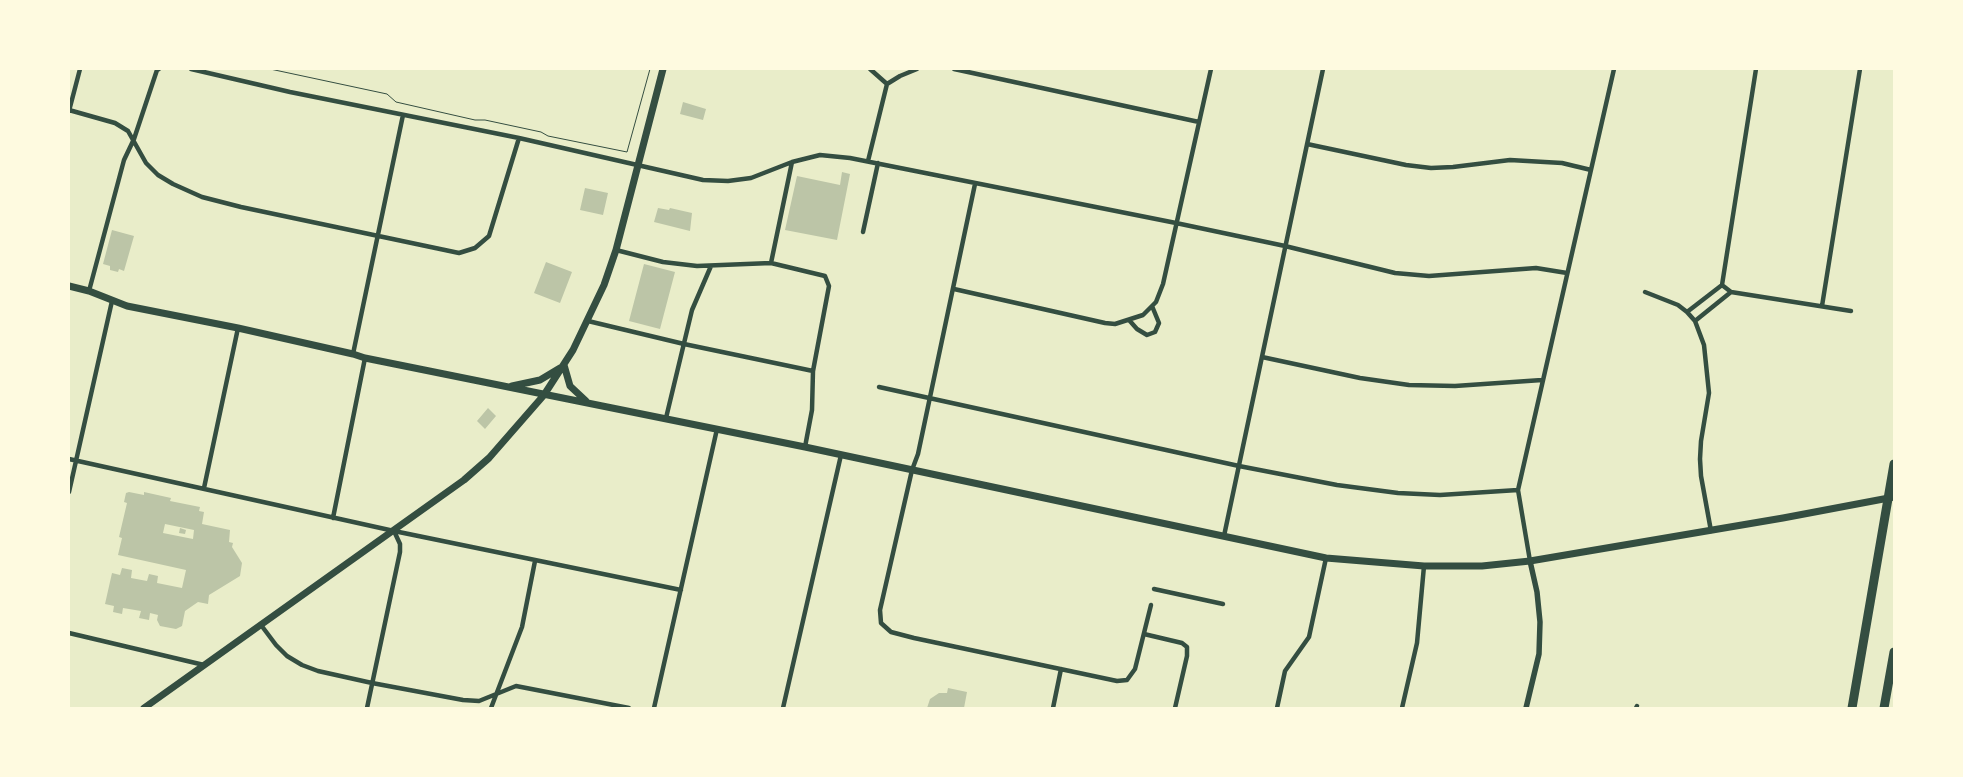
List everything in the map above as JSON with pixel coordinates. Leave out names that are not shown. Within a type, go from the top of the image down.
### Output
[{"type":"highway","points":[[1852,708],[1894,464]]},
{"type":"highway","points":[[1884,708],[1894,652]]},
{"type":"main road","points":[[144,708],[464,480],[489,458],[544,395],[564,365],[588,321],[616,250],[663,69]]},
{"type":"main road","points":[[69,286],[89,291],[127,306],[238,328],[365,358],[666,418],[1326,558],[1424,566],[1482,566],[1530,561],[1862,504],[1894,496]]},
{"type":"main road","points":[[504,387],[540,380],[564,365]]},
{"type":"main road","points":[[564,365],[570,386],[588,403]]},
{"type":"street","points":[[80,69],[69,110],[115,123],[128,131],[146,163],[158,175],[173,184],[202,197],[241,207],[459,253],[475,248],[489,236],[519,138]]},
{"type":"street","points":[[89,291],[124,160],[134,139],[159,69]]},
{"type":"street","points":[[191,69],[290,92],[519,138],[702,180],[728,181],[751,178],[792,162],[820,155],[868,161],[1176,223],[1286,246],[1395,273],[1429,276],[1536,268],[1567,273]]},
{"type":"street","points":[[870,69],[887,84]]},
{"type":"street","points":[[868,161],[887,84],[917,69]]},
{"type":"street","points":[[954,69],[1199,122]]},
{"type":"street","points":[[954,289],[1105,323],[1115,324],[1143,315],[1156,302],[1163,284],[1211,69]]},
{"type":"street","points":[[1224,536],[1323,69]]},
{"type":"street","points":[[1526,708],[1539,654],[1540,622],[1537,592],[1518,490],[1614,69]]},
{"type":"street","points":[[1687,312],[1722,284],[1756,69]]},
{"type":"street","points":[[1822,306],[1860,69]]},
{"type":"street","points":[[353,354],[376,236],[403,115]]},
{"type":"street","points":[[1307,144],[1406,165],[1431,168],[1510,160],[1562,163],[1591,170]]},
{"type":"street","points":[[771,263],[792,162]]},
{"type":"street","points":[[863,232],[878,163]]},
{"type":"street","points":[[975,184],[918,454],[912,470],[880,610],[881,623],[891,632],[898,634],[1117,681],[1127,680],[1135,669],[1151,605]]},
{"type":"street","points":[[616,250],[663,262],[711,266],[771,263],[825,276],[829,286],[813,371],[812,410],[805,447]]},
{"type":"street","points":[[666,418],[692,310],[711,266]]},
{"type":"street","points":[[1722,284],[1731,292],[1851,311]]},
{"type":"street","points":[[1645,292],[1678,305],[1687,312],[1695,321],[1704,345],[1709,377],[1709,393],[1700,459],[1701,476],[1711,530]]},
{"type":"street","points":[[1695,321],[1731,292]]},
{"type":"street","points":[[69,492],[112,301]]},
{"type":"street","points":[[1129,320],[1137,329],[1147,335],[1155,332],[1158,324],[1152,306]]},
{"type":"street","points":[[588,321],[684,344],[813,371]]},
{"type":"street","points":[[204,488],[238,328]]},
{"type":"street","points":[[1262,357],[1360,378],[1409,385],[1455,386],[1542,380]]},
{"type":"street","points":[[333,518],[365,358]]},
{"type":"street","points":[[879,387],[1239,466],[1337,485],[1398,493],[1450,495],[1518,490]]},
{"type":"street","points":[[654,708],[717,429]]},
{"type":"street","points":[[783,708],[841,455]]},
{"type":"street","points":[[69,459],[333,518],[681,590]]},
{"type":"street","points":[[367,708],[400,552],[400,544],[394,531]]},
{"type":"street","points":[[1276,708],[1285,671],[1309,637],[1326,558]]},
{"type":"street","points":[[491,708],[522,627],[535,561]]},
{"type":"street","points":[[1402,708],[1417,643],[1424,566]]},
{"type":"street","points":[[1154,589],[1223,604]]},
{"type":"street","points":[[261,625],[287,656],[302,665],[318,671],[463,700],[479,701],[516,686],[628,708]]},
{"type":"street","points":[[69,633],[204,665]]},
{"type":"street","points":[[1144,634],[1182,643],[1187,647],[1187,656],[1175,708]]},
{"type":"street","points":[[1052,708],[1061,669]]},
{"type":"path","points":[[270,69],[387,94],[396,102],[627,152],[650,69]]},
{"type":"building","points":[[683,102],[706,109],[703,120],[680,114]]},
{"type":"building","points":[[842,172],[850,174],[837,240],[785,230],[797,176],[840,185]]},
{"type":"building","points":[[585,188],[608,193],[603,215],[580,210]]},
{"type":"building","points":[[658,208],[669,210],[670,208],[692,213],[690,231],[654,222]]},
{"type":"building","points":[[112,230],[134,236],[124,271],[119,269],[118,272],[110,270],[110,266],[103,264]]},
{"type":"building","points":[[546,262],[572,272],[560,303],[534,293]]},
{"type":"building","points":[[644,264],[675,272],[660,329],[629,321]]},
{"type":"building","points":[[488,408],[496,416],[485,429],[477,421]]},
{"type":"building","points":[[144,492],[171,498],[170,501],[200,507],[199,511],[204,512],[202,524],[230,530],[229,542],[233,543],[232,547],[242,563],[240,576],[209,595],[208,604],[198,602],[185,611],[182,626],[176,629],[160,626],[157,620],[158,615],[150,613],[149,620],[139,618],[141,611],[123,608],[122,614],[113,612],[114,606],[105,604],[112,573],[120,575],[122,568],[132,570],[131,578],[147,581],[149,574],[158,576],[157,583],[182,588],[186,570],[118,555],[122,538],[119,537],[127,503],[124,502],[126,493],[144,495]],"holes":[[[165,524],[194,530],[193,539],[163,533]]]},
{"type":"building","points":[[180,528],[186,530],[185,534],[179,533]]},
{"type":"building","points":[[948,688],[967,692],[964,708],[927,708],[930,699],[939,693],[947,693]]}]
